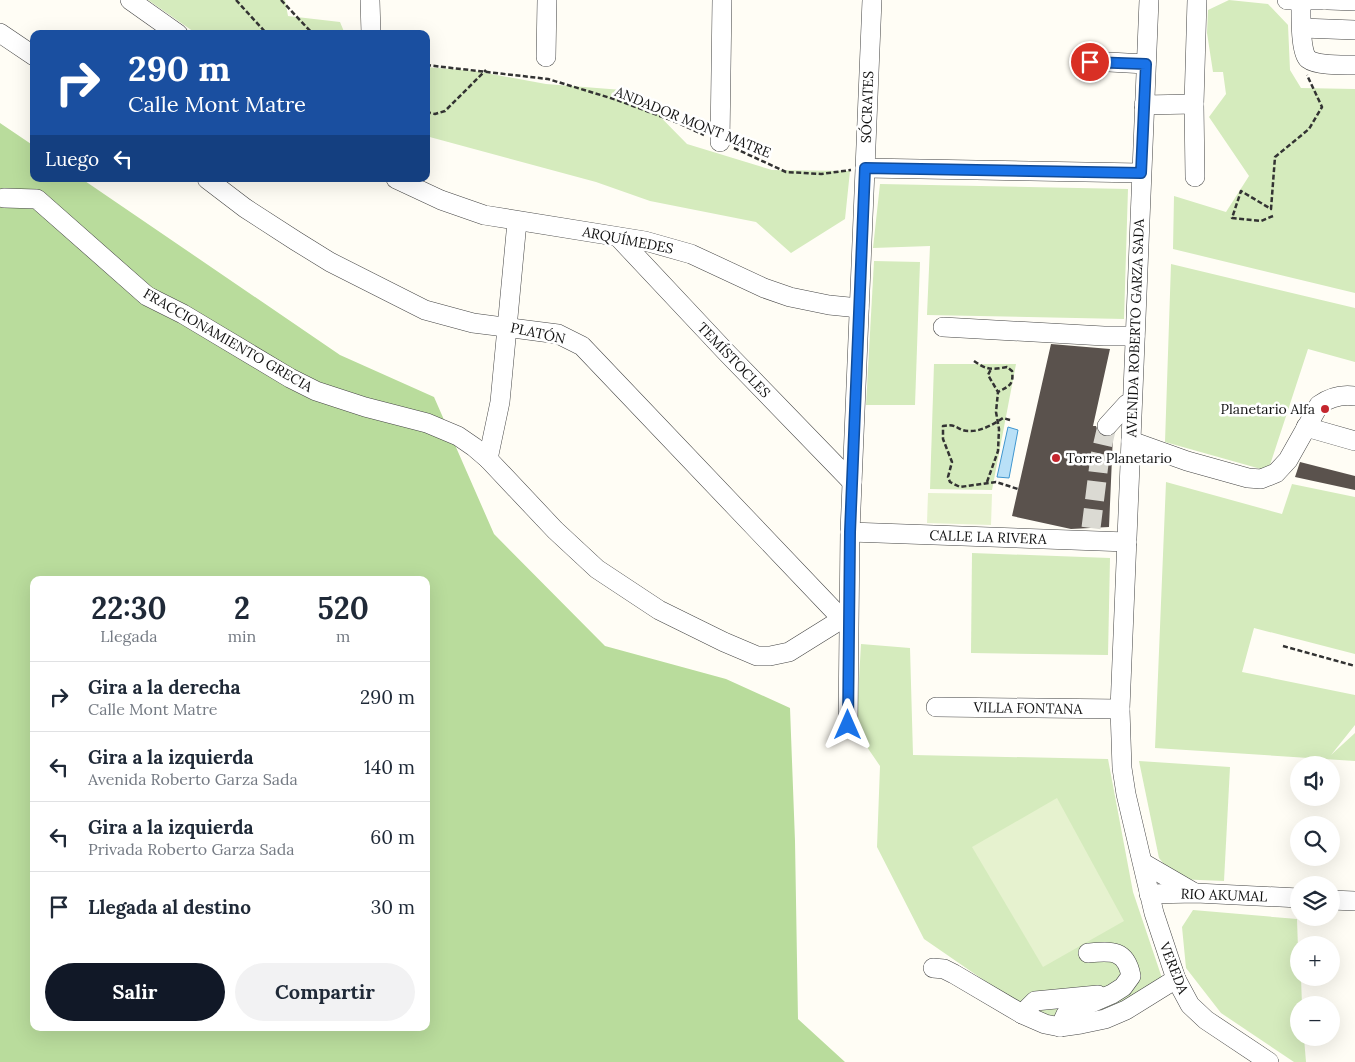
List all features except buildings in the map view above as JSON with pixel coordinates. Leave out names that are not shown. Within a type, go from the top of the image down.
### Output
[{"type":"street","points":[[130,0],[172,30]]},
{"type":"street","points":[[370,0],[371,30]]},
{"type":"street","points":[[546,57],[547,0]]},
{"type":"street","points":[[720,142],[722,0]]},
{"type":"street","name":"SÓCRATES","points":[[848,725],[845,619],[872,0]]},
{"type":"street","name":"AVENIDA ROBERTO GARZA SADA","points":[[1149,0],[1120,709],[1122,768],[1126,794],[1149,894]]},
{"type":"street","points":[[1195,177],[1194,104],[1197,0]]},
{"type":"street","points":[[1321,0],[1294,0],[1302,28],[1303,49],[1307,59],[1326,64],[1355,65]]},
{"type":"street","points":[[1328,0],[1355,1]]},
{"type":"street","points":[[1302,28],[1355,30]]},
{"type":"street","points":[[0,33],[30,53]]},
{"type":"street","points":[[1090,62],[1146,64]]},
{"type":"street","points":[[1144,105],[1194,104]]},
{"type":"street","points":[[865,168],[1141,173]]},
{"type":"street","name":"PLATÓN","points":[[211,182],[245,208],[330,262],[426,310],[473,323],[558,334],[582,346],[845,619]]},
{"type":"street","name":"ARQUÍMEDES","points":[[402,182],[441,200],[484,215],[517,222],[645,241],[691,254],[764,288],[790,297],[829,305],[859,308]]},
{"type":"street","name":"FRACCIONAMIENTO GRECIA","points":[[4,198],[37,199],[147,296],[183,314],[290,378],[316,390],[356,404],[427,423],[443,429],[474,447],[596,569],[659,610],[742,651],[757,656],[780,655],[801,646],[845,619]]},
{"type":"street","points":[[488,459],[500,402],[517,222]]},
{"type":"street","name":"TEMÍSTOCLES","points":[[618,237],[852,482]]},
{"type":"street","points":[[943,327],[1135,336]]},
{"type":"street","points":[[1131,442],[1187,461],[1248,478],[1261,479],[1276,473],[1281,468],[1294,451],[1319,405],[1327,399],[1347,395],[1355,396]]},
{"type":"street","points":[[1107,426],[1127,404],[1132,403]]},
{"type":"street","points":[[1306,427],[1355,441]]},
{"type":"street","name":"CALLE LA RIVERA","points":[[850,532],[1091,534],[1127,542]]},
{"type":"street","name":"VILLA FONTANA","points":[[936,707],[1120,709]]},
{"type":"street","points":[[1143,863],[1196,894]]},
{"type":"street","name":"RIO AKUMAL","points":[[1149,894],[1290,898]]},
{"type":"street","name":"VEREDA","points":[[1149,894],[1176,979],[1190,1005],[1206,1020],[1269,1062]]},
{"type":"street","points":[[1340,900],[1355,901]]},
{"type":"street","points":[[933,968],[944,969],[1029,1008],[1045,1024],[1063,1020],[1112,994],[1128,982],[1131,976],[1129,967],[1122,957],[1115,952],[1088,953]]},
{"type":"street","points":[[1063,1020],[1081,1024],[1104,1018],[1126,1010],[1176,979]]},
{"type":"street","points":[[1029,1008],[1112,994]]},
{"type":"path","points":[[236,0],[263,30]]},
{"type":"path","points":[[281,0],[309,30]]},
{"type":"path","points":[[1273,216],[1261,221],[1232,218],[1241,192],[1271,209],[1275,156],[1310,129],[1322,107],[1307,78],[1307,59]]},
{"type":"path","name":"ANDADOR MONT MATRE","points":[[430,65],[548,78],[617,100],[676,122],[786,172],[822,174],[865,168]]},
{"type":"path","points":[[430,113],[435,114],[445,111],[486,70]]},
{"type":"path","points":[[974,360],[991,370],[1007,367],[1012,371],[1013,379],[1009,386],[998,392]]},
{"type":"path","points":[[987,482],[998,452],[996,412],[998,392],[988,375],[991,370]]},
{"type":"path","points":[[1010,420],[1002,418],[998,422],[971,432],[952,424],[943,426],[943,439],[952,462],[948,476],[950,482],[960,486],[996,482],[1018,489]]},
{"type":"path","points":[[1283,646],[1355,666]]},
{"type":"green space","points":[[148,0],[285,0],[288,16],[340,22],[343,30],[191,30]]},
{"type":"green space","points":[[1229,0],[1268,4],[1288,25],[1290,70],[1301,88],[1355,89],[1355,293],[1173,249],[1174,196],[1226,212],[1249,176],[1209,117],[1226,94],[1223,72],[1213,72],[1207,33],[1208,10]]},
{"type":"green space","points":[[430,67],[475,71],[546,84],[635,91],[687,144],[772,170],[850,171],[845,219],[791,253],[756,222],[650,201],[596,182],[430,137]]},
{"type":"green space","points":[[0,123],[30,143],[30,182],[86,182],[340,355],[434,397],[494,534],[605,646],[726,679],[790,708],[795,841],[798,1019],[845,1062],[0,1062]]},
{"type":"green space","points":[[880,184],[1128,189],[1124,319],[927,315],[930,246],[873,248]]},
{"type":"green space","points":[[874,261],[920,262],[915,405],[866,405]]},
{"type":"green space","points":[[1171,264],[1355,308],[1355,362],[1308,349],[1268,471],[1165,442]]},
{"type":"green space","points":[[934,364],[1016,364],[992,490],[930,489]]},
{"type":"green space","points":[[1166,482],[1282,514],[1292,484],[1355,497],[1355,654],[1254,628],[1242,672],[1355,695],[1355,725],[1331,755],[1355,733],[1355,761],[1340,760],[1340,756],[1290,757],[1155,748]]},
{"type":"green space","points":[[928,493],[992,494],[991,525],[927,523]]},
{"type":"green space","points":[[972,553],[1110,558],[1108,655],[971,653]]},
{"type":"green space","points":[[861,644],[910,648],[913,755],[1108,759],[1133,892],[1164,984],[1116,1016],[1055,1025],[1014,1001],[924,939],[877,847],[880,766],[856,731]]},
{"type":"green space","points":[[1139,761],[1230,767],[1224,881],[1176,879],[1159,858]]},
{"type":"green space","points":[[1057,798],[1124,921],[1043,967],[972,847]]},
{"type":"green space","points":[[1193,910],[1290,918],[1290,926],[1297,926],[1298,936],[1290,936],[1290,986],[1301,986],[1302,996],[1290,996],[1290,1046],[1305,1046],[1306,1062],[1294,1062],[1221,1013],[1186,968],[1182,927]]},
{"type":"water","points":[[1008,427],[1018,430],[1009,478],[997,477]]},
{"type":"tunnel","points":[[1091,528],[1100,456],[1107,426]]},
{"type":"place","name":"Planetario Alfa","points":[[1325,409]]},
{"type":"place","name":"Torre Planetario","points":[[1056,458]]},
{"type":"route","points":[[848,725],[850,532],[865,168],[1141,173],[1146,64],[1090,62]]}]
